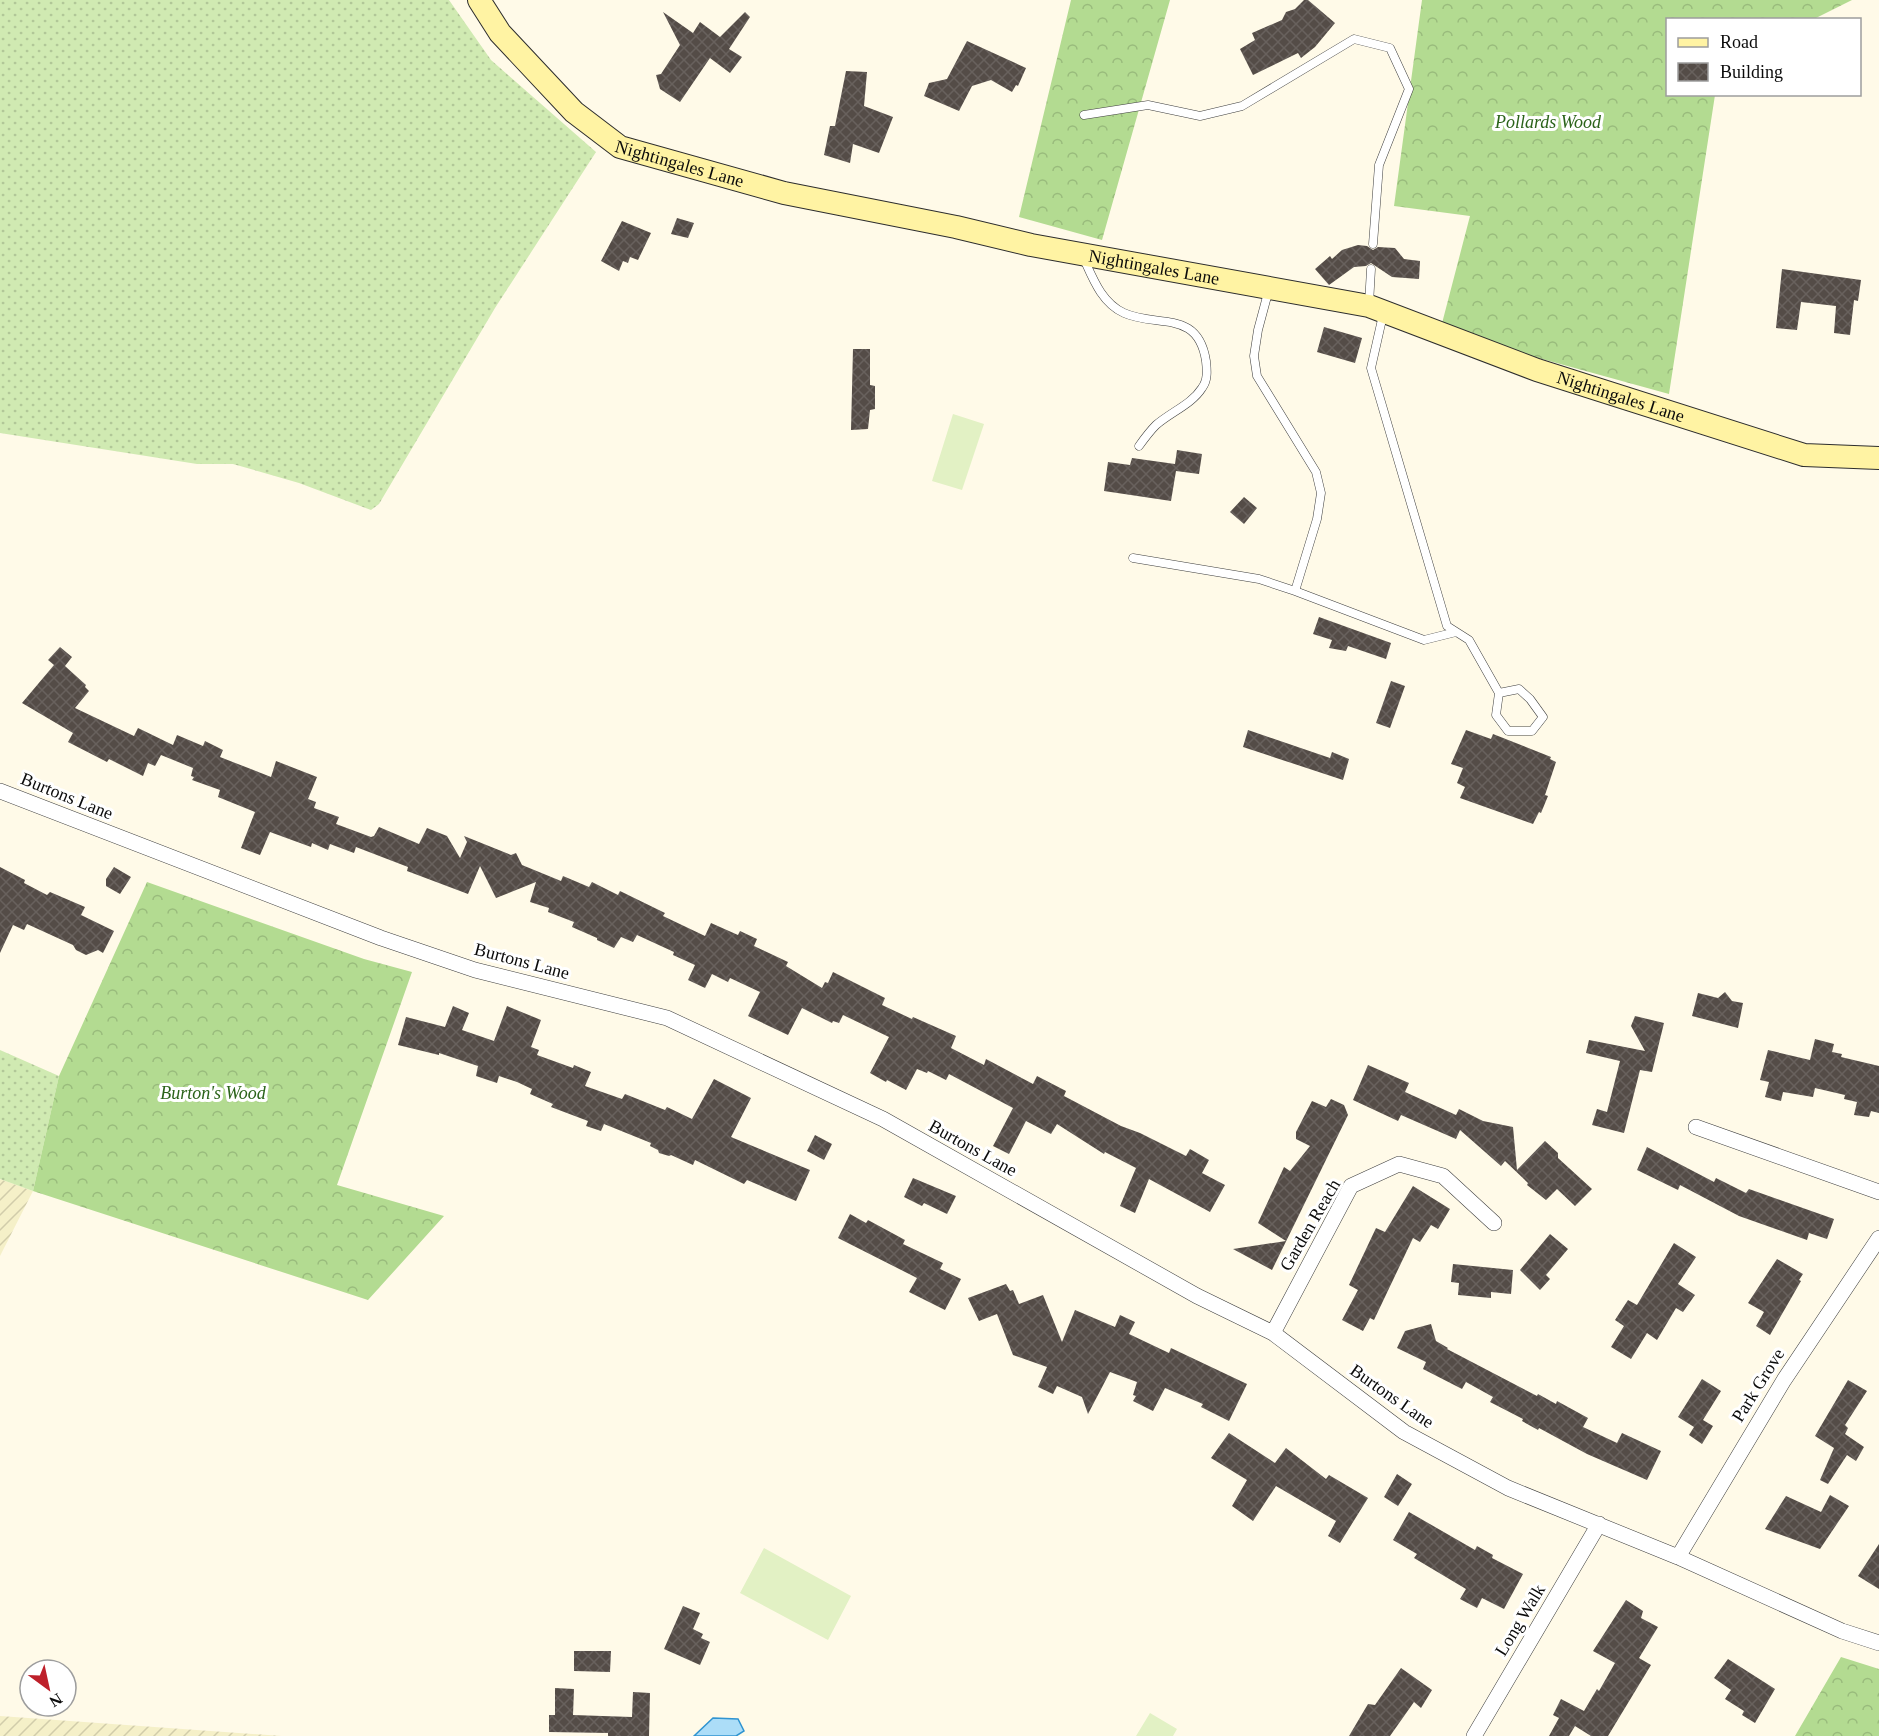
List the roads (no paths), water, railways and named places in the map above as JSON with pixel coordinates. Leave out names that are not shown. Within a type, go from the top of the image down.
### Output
[{"type":"main road","name":"Nightingales Lane","points":[[479,0],[500,33],[574,112],[620,147],[784,193],[1082,254],[1376,308],[1537,370],[1804,455],[1879,458]]},
{"type":"street","name":"Burtons Lane","points":[[0,790],[390,941],[475,970],[667,1018],[883,1119],[1197,1296],[1273,1333],[1404,1432],[1508,1488],[1678,1557],[1842,1630],[1879,1643]]},
{"type":"street","points":[[1696,1127],[1879,1192]]},
{"type":"street","name":"Garden Reach","points":[[1273,1333],[1351,1186],[1399,1164],[1443,1176],[1494,1222]]},
{"type":"street","name":"Park Grove","points":[[1678,1557],[1784,1380],[1879,1238]]},
{"type":"street","name":"Long Walk","points":[[1474,1736],[1599,1524]]},
{"type":"lane","points":[[1084,115],[1148,105],[1200,116],[1242,106],[1354,39],[1390,48],[1409,89],[1379,165],[1373,244]]},
{"type":"lane","points":[[1082,254],[1095,284],[1111,304],[1124,313],[1170,321],[1185,328],[1193,332],[1204,348],[1207,371],[1204,386],[1197,395],[1155,426],[1139,446]]},
{"type":"lane","points":[[1371,269],[1376,308],[1371,368],[1447,626],[1469,640],[1499,693],[1496,716],[1508,731],[1532,731],[1543,717],[1530,699],[1519,689],[1499,693]]},
{"type":"lane","points":[[1269,288],[1254,356],[1257,376],[1316,472],[1321,493],[1317,519],[1295,591]]},
{"type":"lane","points":[[1133,558],[1259,579],[1424,640],[1456,632]]},
{"type":"water","points":[[713,1718],[738,1719],[744,1731],[736,1736],[694,1736]]},
{"type":"park label","name":"Pollards Wood","points":[[1548,122]]},
{"type":"park label","name":"Burton's Wood","points":[[213,1093]]}]
